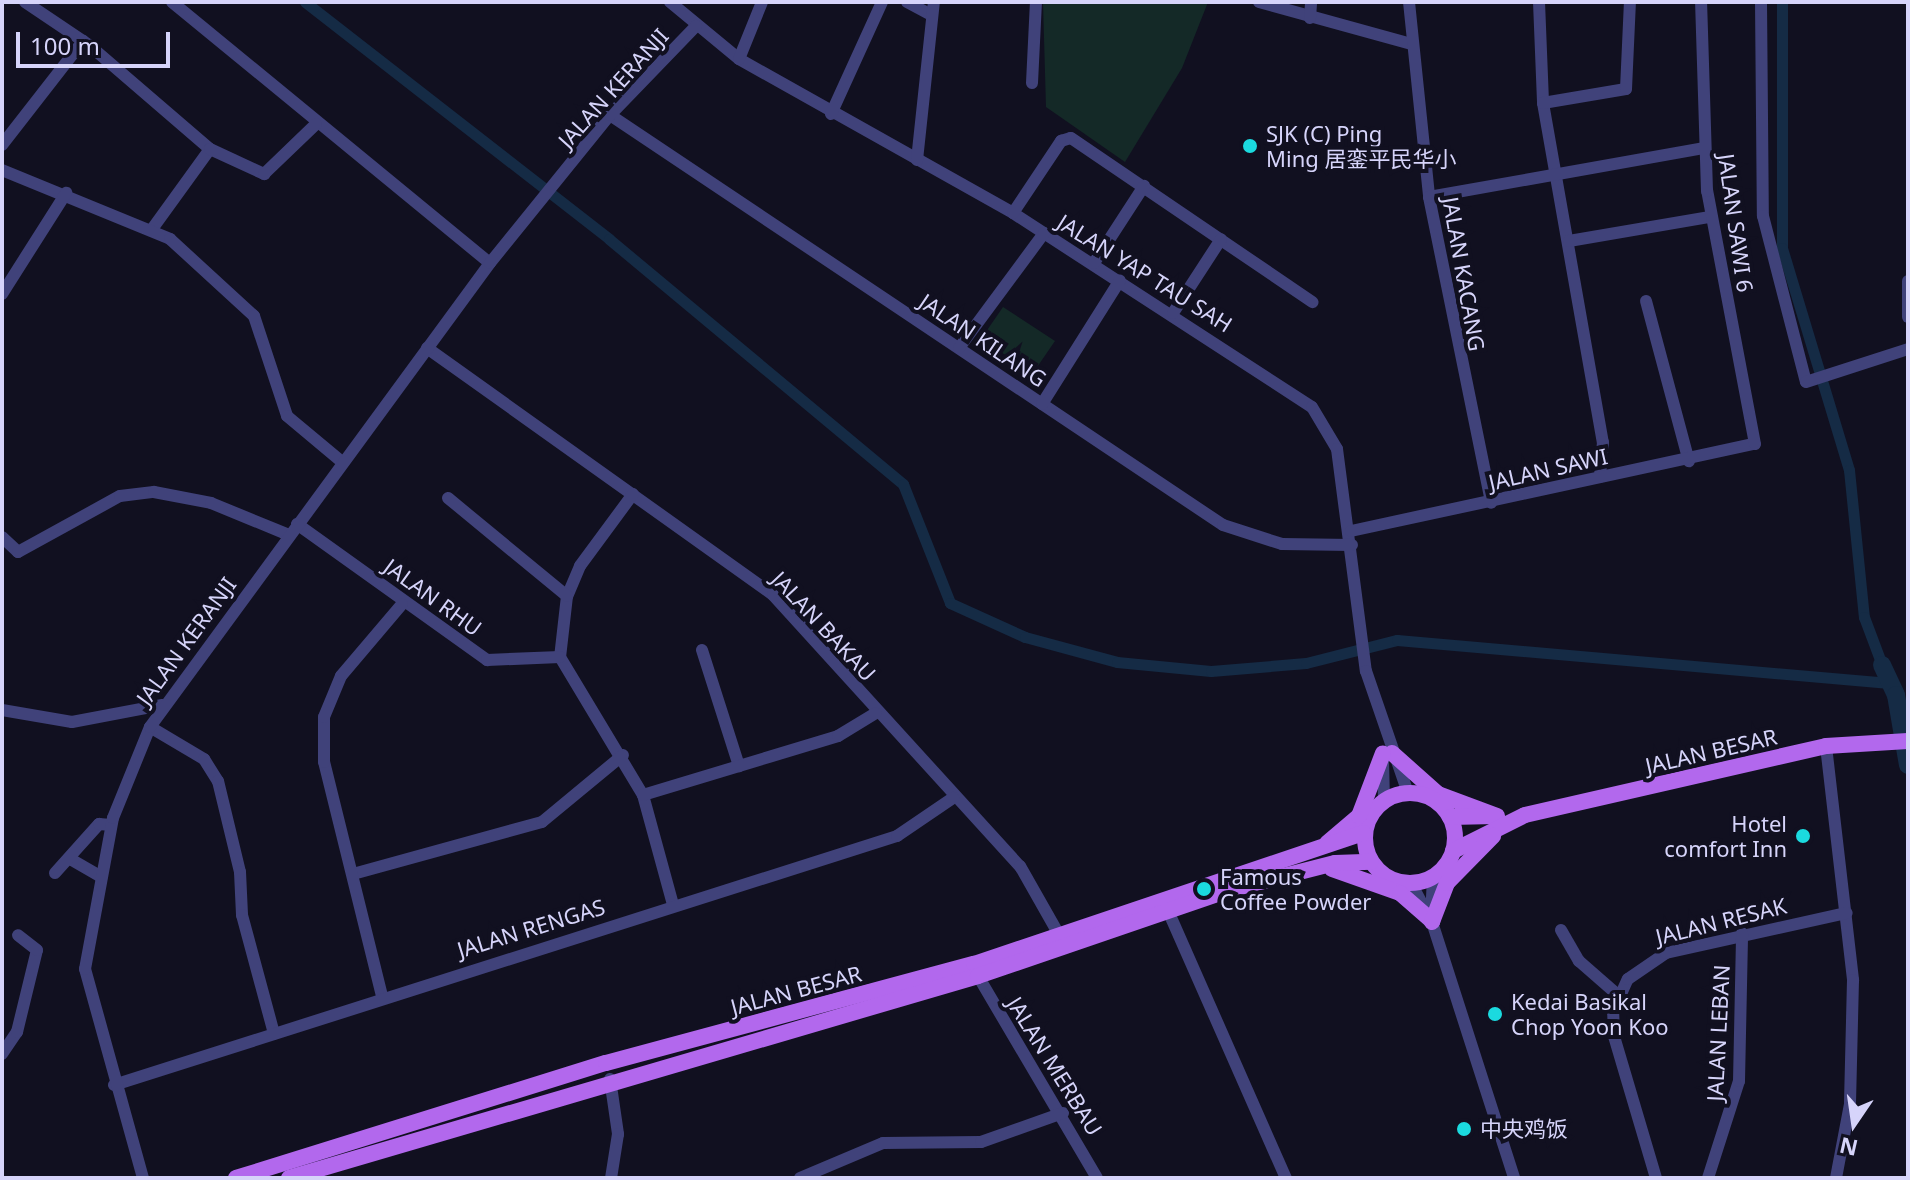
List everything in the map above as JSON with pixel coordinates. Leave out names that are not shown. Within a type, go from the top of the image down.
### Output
[{"type":"main road","name":"JALAN BESAR","points":[[1450,817],[1499,820],[1826,746],[1908,741]]},
{"type":"main road","points":[[1387,753],[1438,794],[1499,820],[1447,883],[1432,920],[1366,877],[1311,861],[1359,816],[1387,753]]},
{"type":"main road","points":[[1433,877],[1411,883],[1389,878],[1371,862],[1364,833],[1384,800],[1408,793],[1432,799],[1450,817],[1453,851]]},
{"type":"main road","name":"JALAN BESAR","points":[[1433,877],[1453,851],[1499,820]]},
{"type":"main road","name":"JALAN BESAR","points":[[289,1178],[610,1079],[978,976],[1169,913],[1311,861],[1364,833]]},
{"type":"main road","name":"JALAN BESAR","points":[[236,1178],[606,1063],[974,964],[1058,933],[1311,861],[1371,862]]},
{"type":"street","points":[[25,2],[83,41],[210,149],[264,174],[316,124]]},
{"type":"street","points":[[172,2],[316,124],[490,263]]},
{"type":"street","name":"JALAN YAP TAU SAH","points":[[670,2],[739,59],[831,114],[1013,213],[1258,367],[1327,425],[1351,531],[1366,671],[1387,753],[1408,793]]},
{"type":"street","points":[[739,59],[762,2]]},
{"type":"street","points":[[831,114],[882,2]]},
{"type":"street","points":[[907,2],[932,8],[917,160]]},
{"type":"street","points":[[1032,83],[1036,2]]},
{"type":"street","points":[[1259,2],[1412,44]]},
{"type":"street","points":[[1310,18],[1311,2]]},
{"type":"street","name":"JALAN KACANG","points":[[1409,2],[1429,197],[1491,503]]},
{"type":"street","points":[[1539,2],[1543,103],[1603,442],[1600,477]]},
{"type":"street","points":[[1543,103],[1626,89],[1630,2]]},
{"type":"street","name":"JALAN SAWI 6","points":[[1701,2],[1710,217],[1753,446]]},
{"type":"street","points":[[1761,2],[1763,216],[1804,377],[1822,380],[1908,349]]},
{"type":"street","name":"JALAN KERANJI","points":[[143,1178],[114,1085],[85,969],[111,825],[150,727],[162,705],[490,263],[610,115],[696,26]]},
{"type":"street","points":[[2,145],[83,41]]},
{"type":"street","name":"JALAN KILANG","points":[[610,115],[1239,534],[1352,545]]},
{"type":"street","points":[[1013,213],[1065,137],[1144,186],[1312,302]]},
{"type":"street","points":[[1429,197],[1555,170],[1705,148]]},
{"type":"street","points":[[152,229],[210,149]]},
{"type":"street","points":[[2,170],[152,229],[254,316],[287,416],[342,462]]},
{"type":"street","points":[[1094,263],[1144,186]]},
{"type":"street","points":[[2,294],[66,193]]},
{"type":"street","points":[[1569,241],[1710,217]]},
{"type":"street","points":[[959,348],[1044,233]]},
{"type":"street","points":[[1173,313],[1221,239]]},
{"type":"street","points":[[1042,404],[1120,280]]},
{"type":"street","points":[[1908,281],[1908,317]]},
{"type":"street","points":[[1646,301],[1689,461]]},
{"type":"street","name":"JALAN BAKAU","points":[[427,348],[773,595],[953,798],[1020,866],[1058,933]]},
{"type":"street","name":"JALAN SAWI","points":[[1351,531],[1753,446]]},
{"type":"street","points":[[2,537],[18,552],[120,496],[152,492],[211,503],[289,535]]},
{"type":"street","points":[[633,494],[597,535],[567,596],[560,657],[623,755],[643,795],[673,905]]},
{"type":"street","points":[[448,498],[567,596]]},
{"type":"street","name":"JALAN RHU","points":[[297,524],[402,604],[487,660],[560,657]]},
{"type":"street","points":[[382,996],[324,762],[324,717],[341,676],[402,604]]},
{"type":"street","points":[[702,650],[739,766]]},
{"type":"street","points":[[2,710],[72,722],[162,705]]},
{"type":"street","points":[[643,795],[838,736],[876,713]]},
{"type":"street","points":[[150,727],[204,759],[218,781],[240,872],[242,915],[274,1034]]},
{"type":"street","points":[[1826,746],[1847,913],[1853,1058],[1836,1178]]},
{"type":"street","name":"JALAN YAP TAU SAH","points":[[1384,800],[1387,753]]},
{"type":"street","points":[[353,874],[542,822],[623,755]]},
{"type":"street","name":"JALAN RENGAS","points":[[114,1085],[382,996],[897,836],[953,798]]},
{"type":"street","points":[[55,873],[72,860],[99,824],[111,825]]},
{"type":"street","points":[[72,860],[100,876]]},
{"type":"street","points":[[1432,920],[1433,877]]},
{"type":"street","points":[[1411,883],[1432,920],[1514,1178]]},
{"type":"street","points":[[1169,913],[1286,1178]]},
{"type":"street","name":"JALAN RESAK","points":[[1618,995],[1651,959],[1742,933],[1847,913]]},
{"type":"street","points":[[1561,930],[1579,961],[1618,995],[1614,1036],[1656,1178]]},
{"type":"street","name":"JALAN LEBAN","points":[[1708,1178],[1739,1081],[1742,933]]},
{"type":"street","points":[[2,1054],[17,1032],[37,950],[18,935]]},
{"type":"street","name":"JALAN MERBAU","points":[[978,976],[1063,1113],[1097,1178]]},
{"type":"street","points":[[610,1079],[618,1134],[611,1178]]},
{"type":"street","points":[[800,1178],[883,1143],[981,1142],[1063,1113]]},
{"type":"green space","points":[[1043,2],[1208,2],[1182,68],[1125,162],[1046,107]]},
{"type":"green space","points":[[1003,307],[1055,341],[1033,373],[981,339]]},
{"type":"waterway","points":[[305,2],[609,239],[903,484],[950,603],[1025,637],[1117,662],[1211,671],[1306,663],[1397,640],[1892,683]]},
{"type":"waterway","points":[[1782,2],[1782,248],[1849,470],[1864,617],[1882,665]]},
{"type":"waterway","points":[[1882,665],[1896,695],[1908,765]]},
{"type":"place","name":"SJK (C) Ping Ming 居銮平民华小","points":[[1250,146]]},
{"type":"place","name":"Hotel comfort Inn","points":[[1803,836]]},
{"type":"place","name":"Famous Coffee Powder","points":[[1204,889]]},
{"type":"place","name":"Kedai Basikal Chop Yoon Koo","points":[[1495,1014]]},
{"type":"place","name":"中央鸡饭","points":[[1464,1129]]}]
